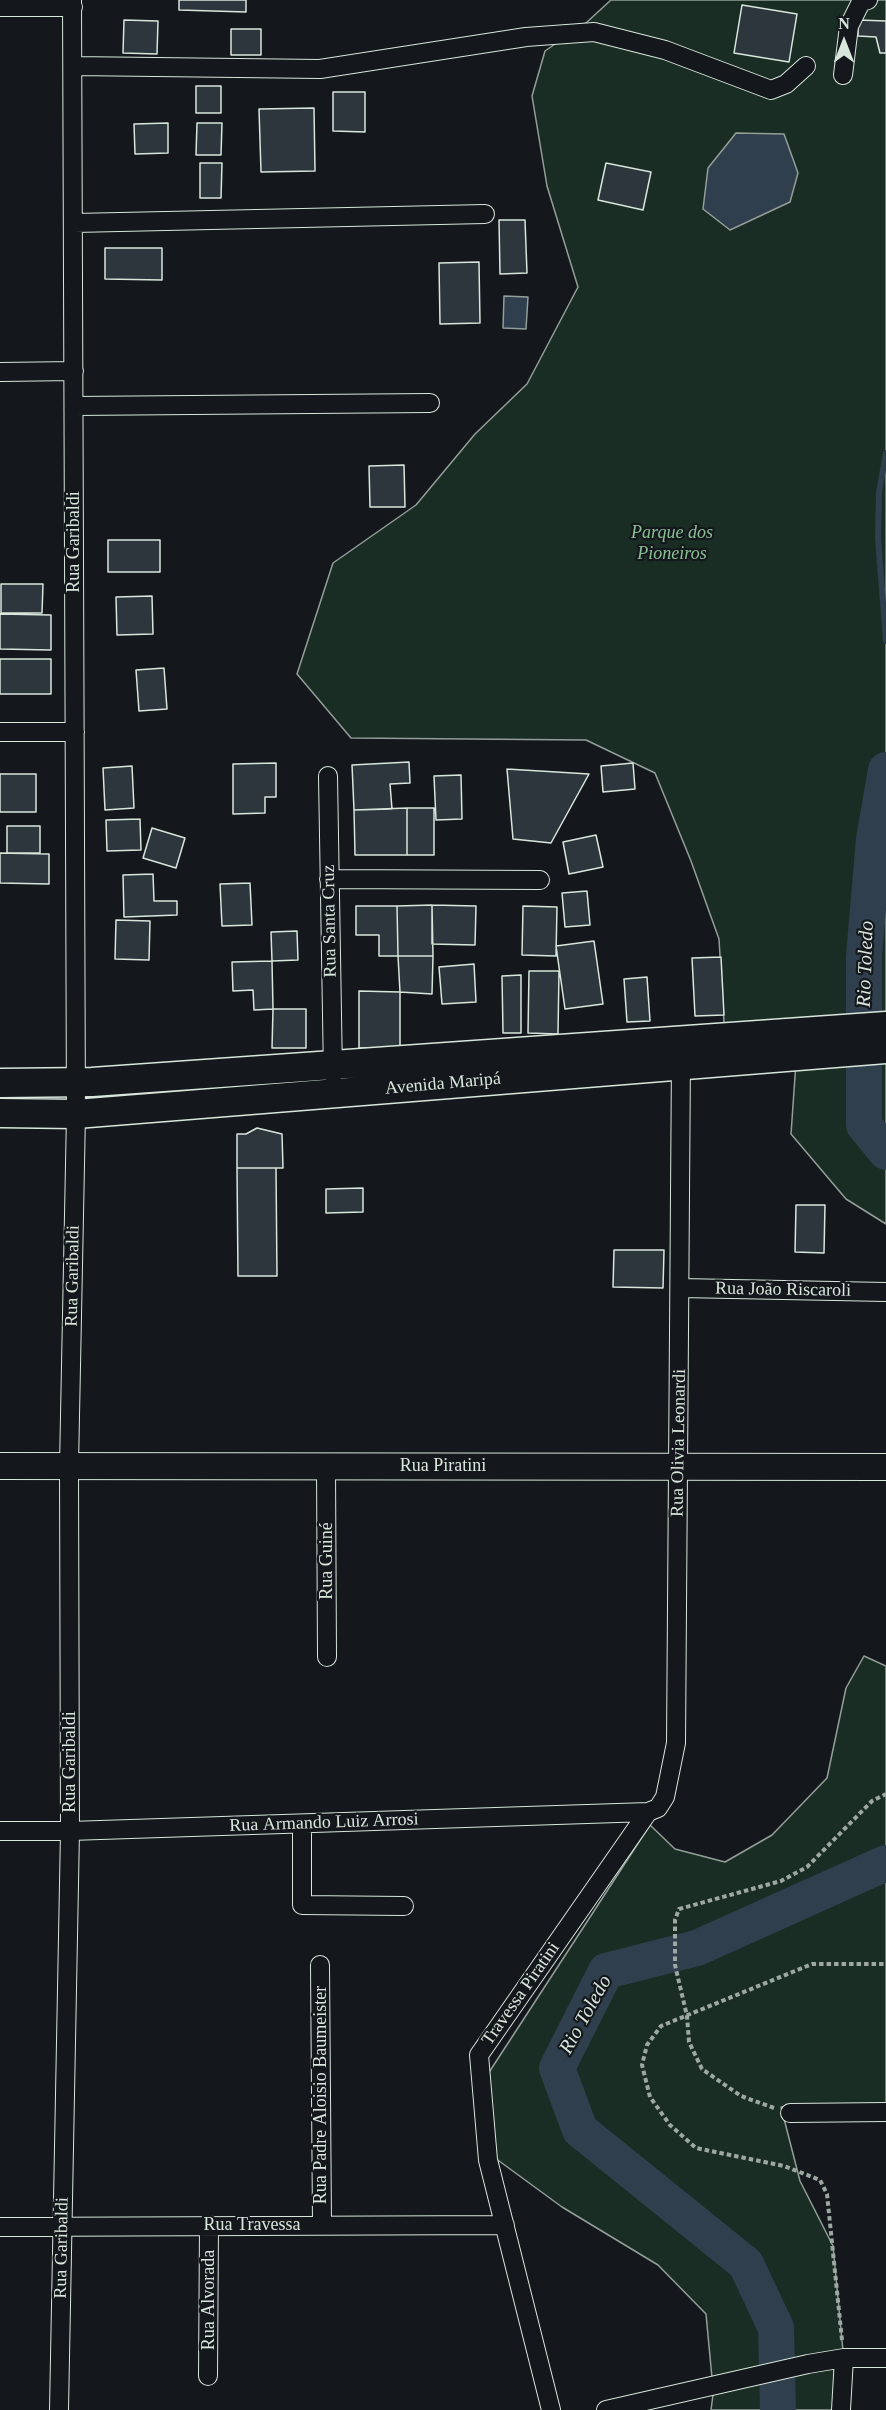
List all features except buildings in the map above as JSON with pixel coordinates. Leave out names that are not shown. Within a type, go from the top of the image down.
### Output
[{"type":"main road","name":"Avenida Maripá","points":[[0,1113],[76,1114],[333,1080],[823,1042],[886,1026]]},
{"type":"main road","name":"Avenida Maripá","points":[[823,1042],[886,1049]]},
{"type":"main road","name":"Avenida Maripá","points":[[0,1083],[333,1080]]},
{"type":"street","points":[[843,75],[849,26],[861,2],[868,0]]},
{"type":"street","points":[[0,7],[72,3]]},
{"type":"street","name":"Rua Garibaldi","points":[[59,2410],[70,1832],[69,1466],[76,1114],[72,3]]},
{"type":"street","points":[[73,66],[320,69],[526,37],[594,32],[665,50],[771,90],[786,84],[806,66]]},
{"type":"street","points":[[74,223],[485,214]]},
{"type":"street","points":[[0,372],[74,371]]},
{"type":"street","points":[[74,406],[430,403]]},
{"type":"street","points":[[0,732],[75,732]]},
{"type":"street","name":"Rua Santa Cruz","points":[[328,776],[333,1080]]},
{"type":"street","points":[[329,879],[540,880]]},
{"type":"street","name":"Rua Olivia Leonardi","points":[[648,1812],[658,1808],[665,1797],[676,1743],[681,1054]]},
{"type":"street","name":"Rua João Riscaroli","points":[[681,1288],[886,1292]]},
{"type":"street","name":"Rua Piratini","points":[[0,1466],[886,1467]]},
{"type":"street","name":"Rua Guiné","points":[[326,1466],[327,1657]]},
{"type":"street","name":"Rua Armando Luiz Arrosi","points":[[0,1831],[70,1832],[648,1812]]},
{"type":"street","name":"Travessa Piratini","points":[[551,2410],[488,2160],[479,2055],[648,1812]]},
{"type":"street","points":[[302,1824],[302,1905],[404,1906]]},
{"type":"street","name":"Rua Padre Aloisio Baumeister","points":[[320,1965],[322,2225]]},
{"type":"street","points":[[790,2114],[886,2112]]},
{"type":"street","name":"Rua Alvorada","points":[[208,2376],[209,2225]]},
{"type":"street","name":"Rua Travessa","points":[[0,2227],[505,2225]]},
{"type":"street","points":[[841,2410],[844,2358]]},
{"type":"street","points":[[606,2410],[808,2364],[844,2358],[886,2358]]},
{"type":"path","points":[[790,2114],[741,2096],[702,2069],[689,2042],[687,2016],[675,1965],[675,1920],[679,1909],[781,1881],[807,1867],[872,1802],[886,1794]]},
{"type":"path","points":[[844,2358],[827,2194],[820,2180],[784,2166],[696,2148],[670,2125],[650,2097],[642,2065],[647,2045],[661,2026],[812,1964],[886,1964]]},
{"type":"green space","name":"Parque dos Pioneiros","points":[[611,0],[886,0],[886,1026],[725,1039],[719,939],[691,861],[655,773],[586,740],[351,738],[297,674],[333,563],[416,505],[475,434],[527,384],[578,287],[547,186],[532,96],[545,51],[587,22]]},
{"type":"green space","points":[[886,1053],[886,1224],[846,1199],[791,1134],[796,1062]]},
{"type":"green space","points":[[864,1656],[886,1666],[886,2106],[781,2107],[800,2181],[833,2246],[843,2351],[712,2378],[706,2314],[658,2265],[562,2207],[495,2158],[484,2080],[650,1825],[675,1849],[725,1862],[772,1835],[827,1778],[846,1688]]},
{"type":"green space","points":[[841,2365],[838,2410],[711,2410],[714,2387]]},
{"type":"water","points":[[736,133],[784,134],[798,173],[790,202],[730,230],[703,209],[708,168]]},
{"type":"water","points":[[504,296],[528,297],[526,329],[503,328]]},
{"type":"waterway","points":[[886,453],[879,492],[878,538],[886,641]]},
{"type":"waterway","name":"Rio Toledo","points":[[886,770],[874,839],[864,956],[864,1125],[886,1152]]},
{"type":"waterway","name":"Rio Toledo","points":[[778,2410],[776,2328],[746,2264],[580,2130],[557,2068],[606,1971],[697,1948],[886,1863]]}]
